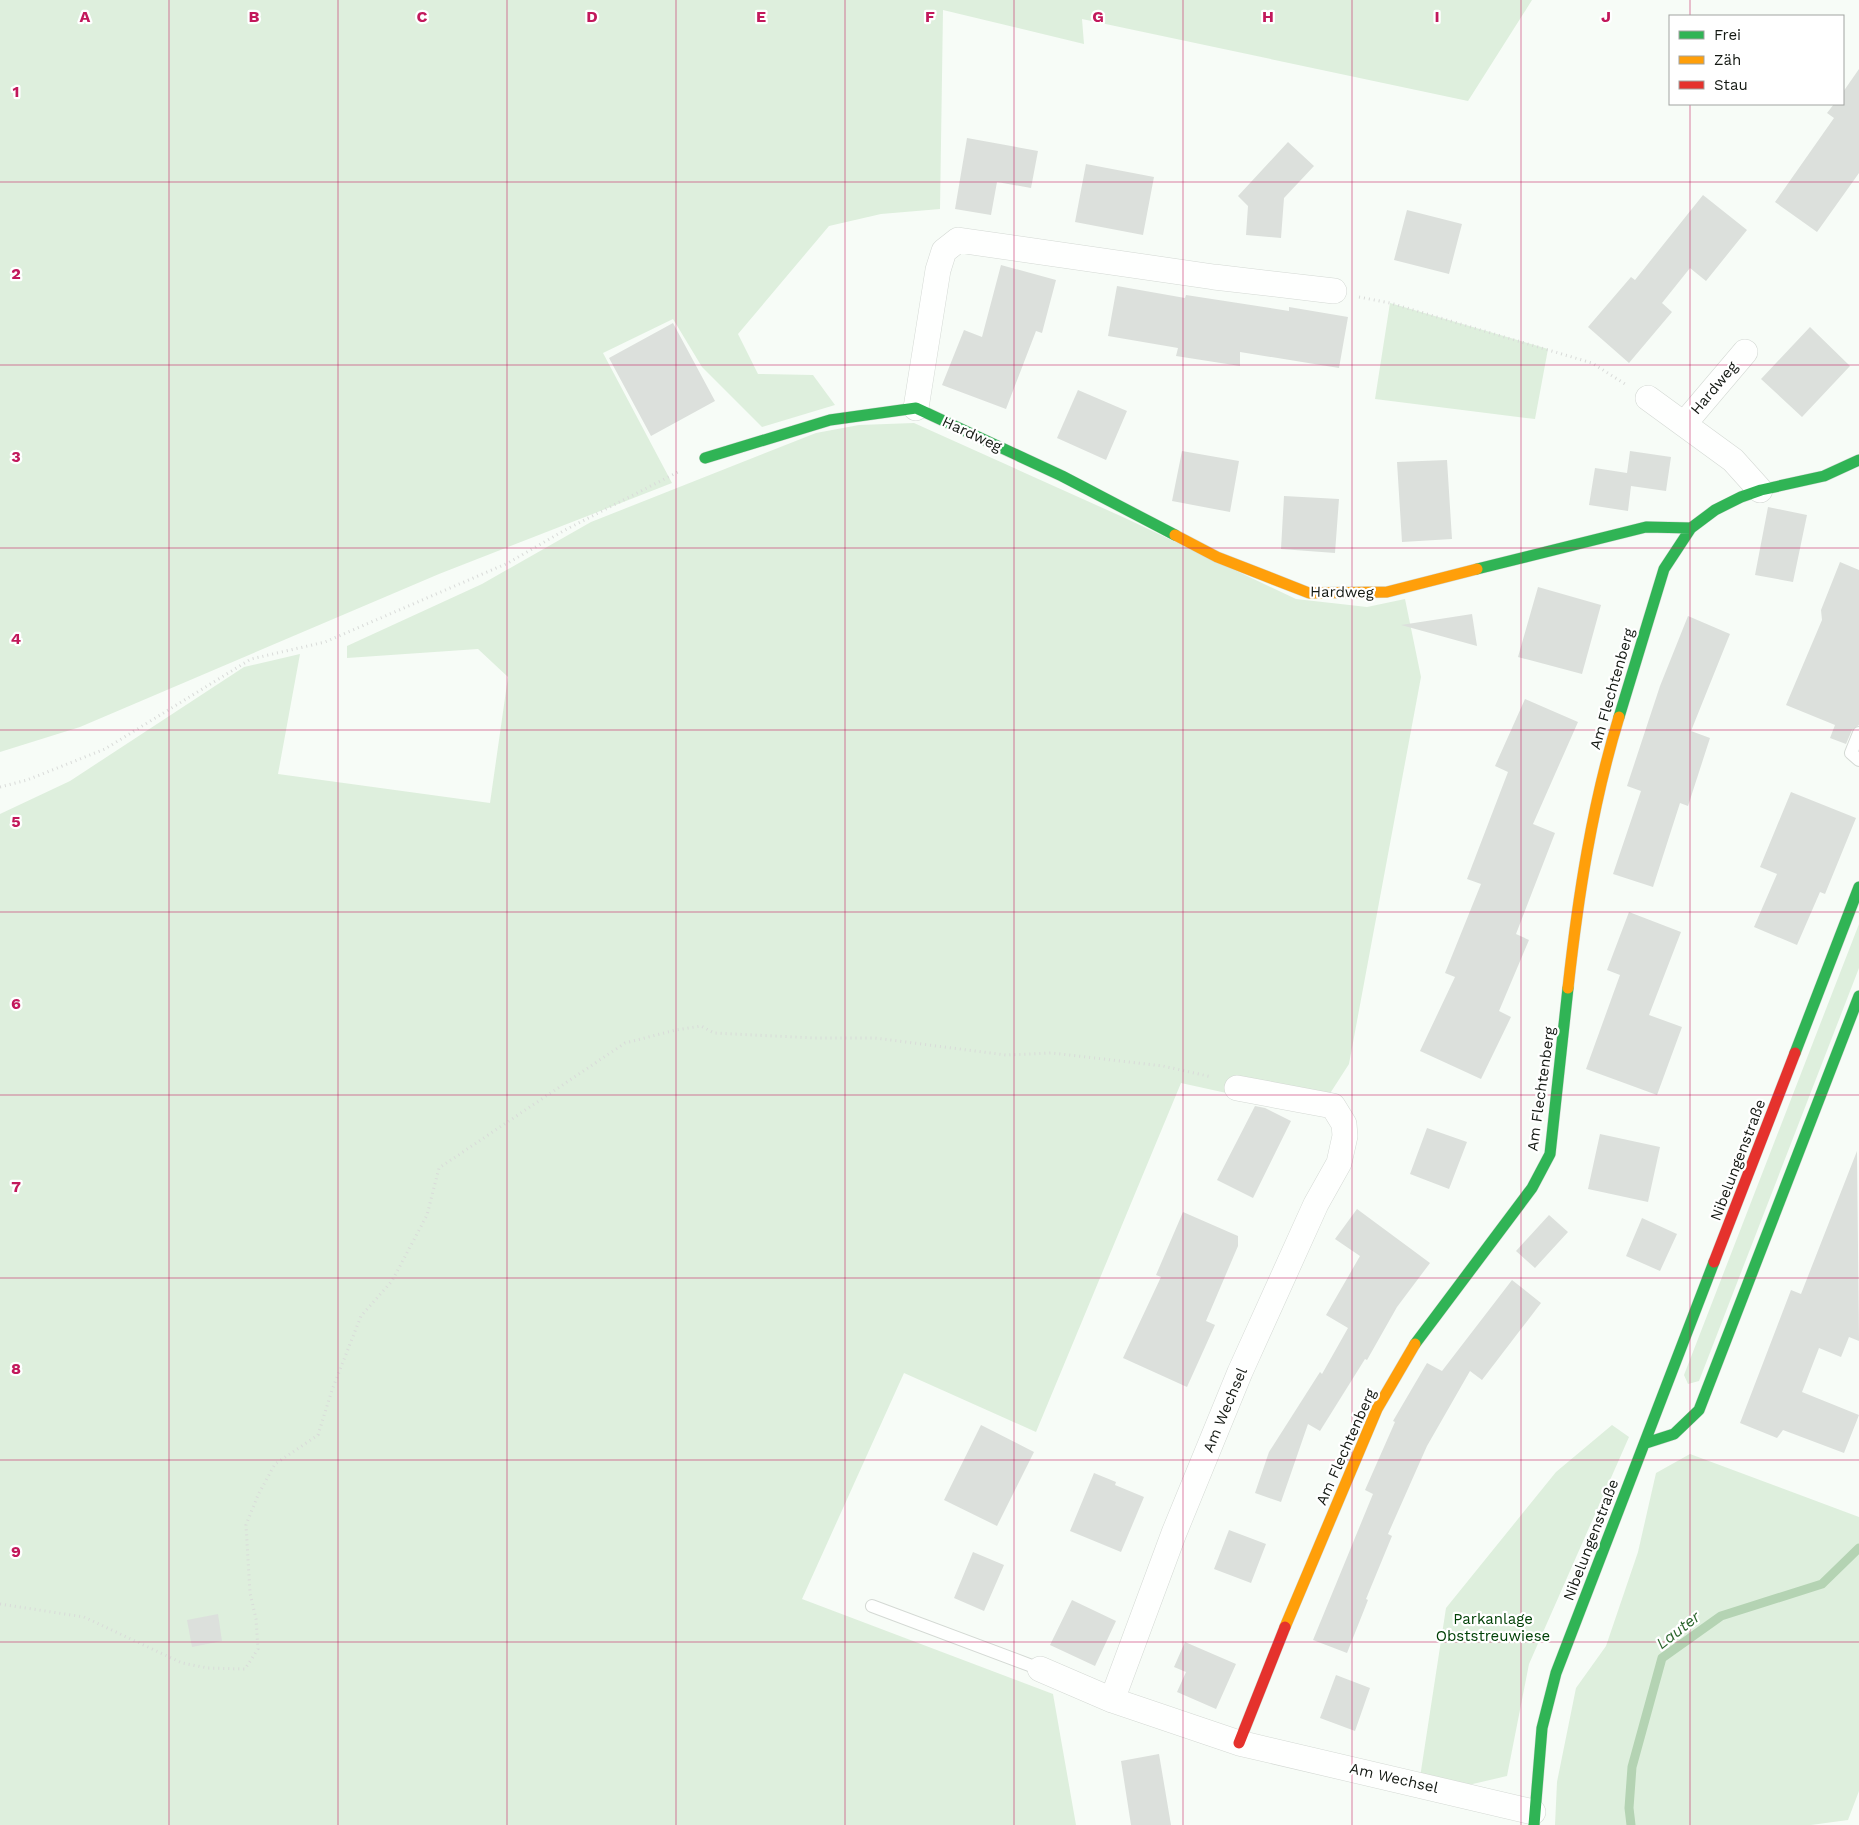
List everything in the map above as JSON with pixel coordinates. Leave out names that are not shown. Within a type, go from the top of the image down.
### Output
[{"type":"street","points":[[705,458],[830,420],[916,408],[938,270],[944,251],[958,240],[1334,291]]},
{"type":"street","name":"Hardweg","points":[[1684,424],[1745,352]]},
{"type":"street","name":"Hardweg","points":[[1648,398],[1733,460],[1760,490]]},
{"type":"street","name":"Hardweg","points":[[916,408],[1062,476],[1217,557],[1309,593],[1387,592],[1646,527],[1691,528]]},
{"type":"street","points":[[1691,528],[1716,507],[1760,490],[1827,476],[1859,460]]},
{"type":"street","name":"Am Flechtenberg","points":[[1239,1743],[1276,1646],[1377,1409],[1405,1358],[1448,1297],[1532,1188],[1550,1154],[1573,942],[1602,773],[1664,569],[1691,528]]},
{"type":"street","name":"Nibelungenstraße","points":[[1533,1818],[1542,1728],[1556,1673],[1859,887]]},
{"type":"street","points":[[1646,1443],[1674,1434],[1699,1410],[1859,996]]},
{"type":"street","name":"Am Wechsel","points":[[1112,1700],[1174,1533],[1237,1381],[1316,1204],[1338,1164],[1345,1136],[1344,1124],[1333,1106],[1238,1088]]},
{"type":"street","name":"Am Wechsel","points":[[1040,1669],[1112,1700],[1239,1743],[1533,1818]]},
{"type":"lane","points":[[1859,733],[1851,753],[1859,760]]},
{"type":"lane","points":[[872,1606],[1040,1669]]},
{"type":"path","points":[[1334,291],[1390,303],[1592,363],[1648,398]]},
{"type":"path","points":[[0,787],[28,780],[105,750],[186,698],[251,660],[325,642],[508,563],[565,530],[705,458]]},
{"type":"path","points":[[0,1604],[84,1617],[182,1663],[208,1668],[245,1669],[258,1649],[256,1619],[250,1593],[246,1525],[275,1464],[318,1435],[332,1390],[361,1316],[392,1281],[427,1215],[439,1168],[625,1043],[676,1030],[701,1026],[714,1033],[814,1038],[875,1038],[1006,1055],[1052,1053],[1163,1066],[1221,1079],[1238,1088]]},
{"type":"green space","points":[[0,0],[1532,0],[1468,101],[1082,19],[1084,44],[943,10],[940,209],[881,214],[829,226],[738,334],[758,374],[813,375],[835,405],[762,427],[702,367],[673,319],[603,353],[672,483],[439,574],[80,727],[0,752]]},
{"type":"green space","points":[[1390,303],[1548,349],[1535,419],[1375,399]]},
{"type":"green space","points":[[914,423],[1125,518],[1296,599],[1367,607],[1405,599],[1421,677],[1349,1064],[1329,1095],[1231,1094],[1181,1083],[1036,1432],[904,1373],[802,1599],[1053,1694],[1076,1825],[0,1825],[0,814],[70,781],[244,667],[300,654],[278,774],[490,803],[508,677],[478,649],[347,658],[347,646],[482,584],[591,522],[816,433],[859,425]]},
{"type":"green space","points":[[1859,924],[1859,968],[1699,1381],[1688,1384],[1684,1375]]},
{"type":"green space","name":"Parkanlage Obststreuwiese","points":[[1612,1425],[1629,1437],[1529,1664],[1507,1776],[1417,1797],[1446,1608],[1556,1472]]},
{"type":"green space","points":[[1690,1454],[1859,1517],[1859,1791],[1848,1820],[1811,1825],[1555,1825],[1557,1782],[1576,1688],[1606,1646],[1638,1552],[1656,1473]]},
{"type":"building","points":[[1859,69],[1859,173],[1817,232],[1775,202],[1834,118],[1827,113],[1833,105],[1844,105],[1844,91]]},
{"type":"building","points":[[967,138],[1038,151],[1031,188],[997,182],[991,215],[955,209]]},
{"type":"building","points":[[1288,142],[1314,166],[1284,198],[1281,238],[1246,235],[1248,206],[1238,196]]},
{"type":"building","points":[[1086,164],[1154,177],[1143,235],[1075,222]]},
{"type":"building","points":[[1703,195],[1747,230],[1706,281],[1690,268],[1662,303],[1672,312],[1629,363],[1588,327],[1631,277],[1635,280]]},
{"type":"building","points":[[1407,210],[1462,224],[1449,274],[1394,260]]},
{"type":"building","points":[[1001,265],[1056,280],[1042,333],[1036,331],[1006,409],[942,385],[964,330],[982,337]]},
{"type":"building","points":[[1117,286],[1185,298],[1186,295],[1289,311],[1289,307],[1348,317],[1339,368],[1240,352],[1240,366],[1176,356],[1178,348],[1108,336]]},
{"type":"building","points":[[673,323],[715,401],[651,436],[609,358]]},
{"type":"building","points":[[1810,327],[1850,366],[1802,417],[1761,379]]},
{"type":"building","points":[[1078,390],[1127,411],[1106,460],[1057,438]]},
{"type":"building","points":[[1182,451],[1239,461],[1230,512],[1172,501]]},
{"type":"building","points":[[1630,451],[1671,457],[1666,491],[1631,486],[1628,511],[1589,505],[1595,468],[1627,473]]},
{"type":"building","points":[[1447,460],[1452,539],[1402,542],[1397,462]]},
{"type":"building","points":[[1284,496],[1339,499],[1335,553],[1281,549]]},
{"type":"building","points":[[1768,507],[1807,515],[1793,582],[1755,575]]},
{"type":"building","points":[[1840,562],[1859,570],[1859,725],[1852,730],[1846,744],[1830,738],[1835,725],[1786,705],[1822,620],[1821,610]]},
{"type":"building","points":[[1538,587],[1601,605],[1582,674],[1518,657]]},
{"type":"building","points":[[1472,614],[1477,646],[1401,625]]},
{"type":"building","points":[[1688,616],[1730,634],[1691,731],[1710,738],[1688,806],[1680,803],[1653,887],[1613,874],[1641,791],[1627,786],[1660,686]]},
{"type":"building","points":[[1525,699],[1578,722],[1533,824],[1555,833],[1516,934],[1529,940],[1499,1011],[1511,1017],[1481,1079],[1420,1051],[1455,977],[1445,973],[1481,884],[1467,879],[1508,772],[1495,766]]},
{"type":"building","points":[[1791,792],[1856,818],[1825,894],[1820,892],[1797,945],[1754,927],[1777,874],[1760,867]]},
{"type":"building","points":[[1629,912],[1681,932],[1649,1015],[1682,1027],[1657,1095],[1586,1069],[1620,975],[1607,970]]},
{"type":"building","points":[[1255,1106],[1265,1108],[1291,1121],[1253,1198],[1217,1180]]},
{"type":"building","points":[[1427,1128],[1467,1142],[1449,1189],[1410,1174]]},
{"type":"building","points":[[1600,1134],[1660,1147],[1648,1202],[1588,1189]]},
{"type":"building","points":[[1857,1151],[1859,1341],[1849,1337],[1841,1357],[1819,1348],[1802,1392],[1859,1415],[1844,1453],[1783,1430],[1777,1438],[1740,1423],[1791,1290],[1801,1294]]},
{"type":"building","points":[[1357,1209],[1430,1263],[1397,1307],[1367,1360],[1365,1359],[1320,1431],[1308,1424],[1281,1502],[1255,1493],[1269,1452],[1320,1372],[1322,1374],[1348,1328],[1326,1315],[1360,1256],[1335,1239]]},
{"type":"building","points":[[1183,1212],[1238,1236],[1238,1246],[1206,1321],[1215,1325],[1187,1387],[1123,1358],[1161,1277],[1156,1275]]},
{"type":"building","points":[[1549,1215],[1568,1232],[1535,1268],[1516,1251]]},
{"type":"building","points":[[1642,1218],[1677,1234],[1660,1271],[1626,1256]]},
{"type":"building","points":[[1512,1280],[1541,1303],[1482,1380],[1470,1371],[1427,1446],[1388,1534],[1392,1536],[1366,1599],[1368,1600],[1347,1653],[1313,1640],[1373,1494],[1365,1490],[1395,1422],[1393,1421],[1427,1363],[1442,1371]]},
{"type":"building","points":[[981,1425],[1034,1452],[997,1526],[944,1500]]},
{"type":"building","points":[[1094,1473],[1116,1482],[1115,1485],[1144,1497],[1121,1552],[1070,1531]]},
{"type":"building","points":[[1229,1530],[1266,1544],[1251,1583],[1214,1569]]},
{"type":"building","points":[[973,1552],[1004,1565],[984,1611],[954,1598]]},
{"type":"building","points":[[1072,1600],[1116,1621],[1095,1666],[1050,1645]]},
{"type":"building","points":[[218,1614],[222,1641],[192,1647],[187,1620]]},
{"type":"building","points":[[1185,1642],[1236,1664],[1216,1709],[1177,1692],[1186,1672],[1174,1667]]},
{"type":"building","points":[[1336,1675],[1370,1688],[1355,1731],[1320,1718]]},
{"type":"building","points":[[1159,1754],[1171,1825],[1131,1825],[1121,1761]]},
{"type":"waterway","name":"Lauter","points":[[1631,1825],[1629,1808],[1632,1767],[1662,1658],[1721,1616],[1822,1584],[1859,1548]]},
{"type":"traffic: fast","points":[[705,458],[830,420],[916,408],[1062,476],[1175,535]]},
{"type":"traffic: fast","points":[[1477,569],[1646,527],[1691,528],[1715,510],[1741,497],[1761,490],[1824,476],[1859,460]]},
{"type":"traffic: fast","points":[[1619,717],[1664,569],[1691,528]]},
{"type":"traffic: fast","points":[[1795,1053],[1859,887]]},
{"type":"traffic: fast","points":[[1415,1344],[1532,1188],[1550,1154],[1568,988]]},
{"type":"traffic: fast","points":[[1646,1443],[1674,1434],[1699,1410],[1859,996]]},
{"type":"traffic: fast","points":[[1534,1825],[1542,1728],[1556,1673],[1714,1262]]},
{"type":"traffic: slow","points":[[1175,535],[1217,557],[1309,593],[1387,592],[1477,569]]},
{"type":"traffic: slow","points":[[1568,988],[1587,851],[1609,750],[1619,717]]},
{"type":"traffic: slow","points":[[1285,1627],[1377,1409],[1415,1344]]},
{"type":"traffic: jam","points":[[1714,1262],[1795,1053]]},
{"type":"traffic: jam","points":[[1239,1743],[1285,1627]]}]
